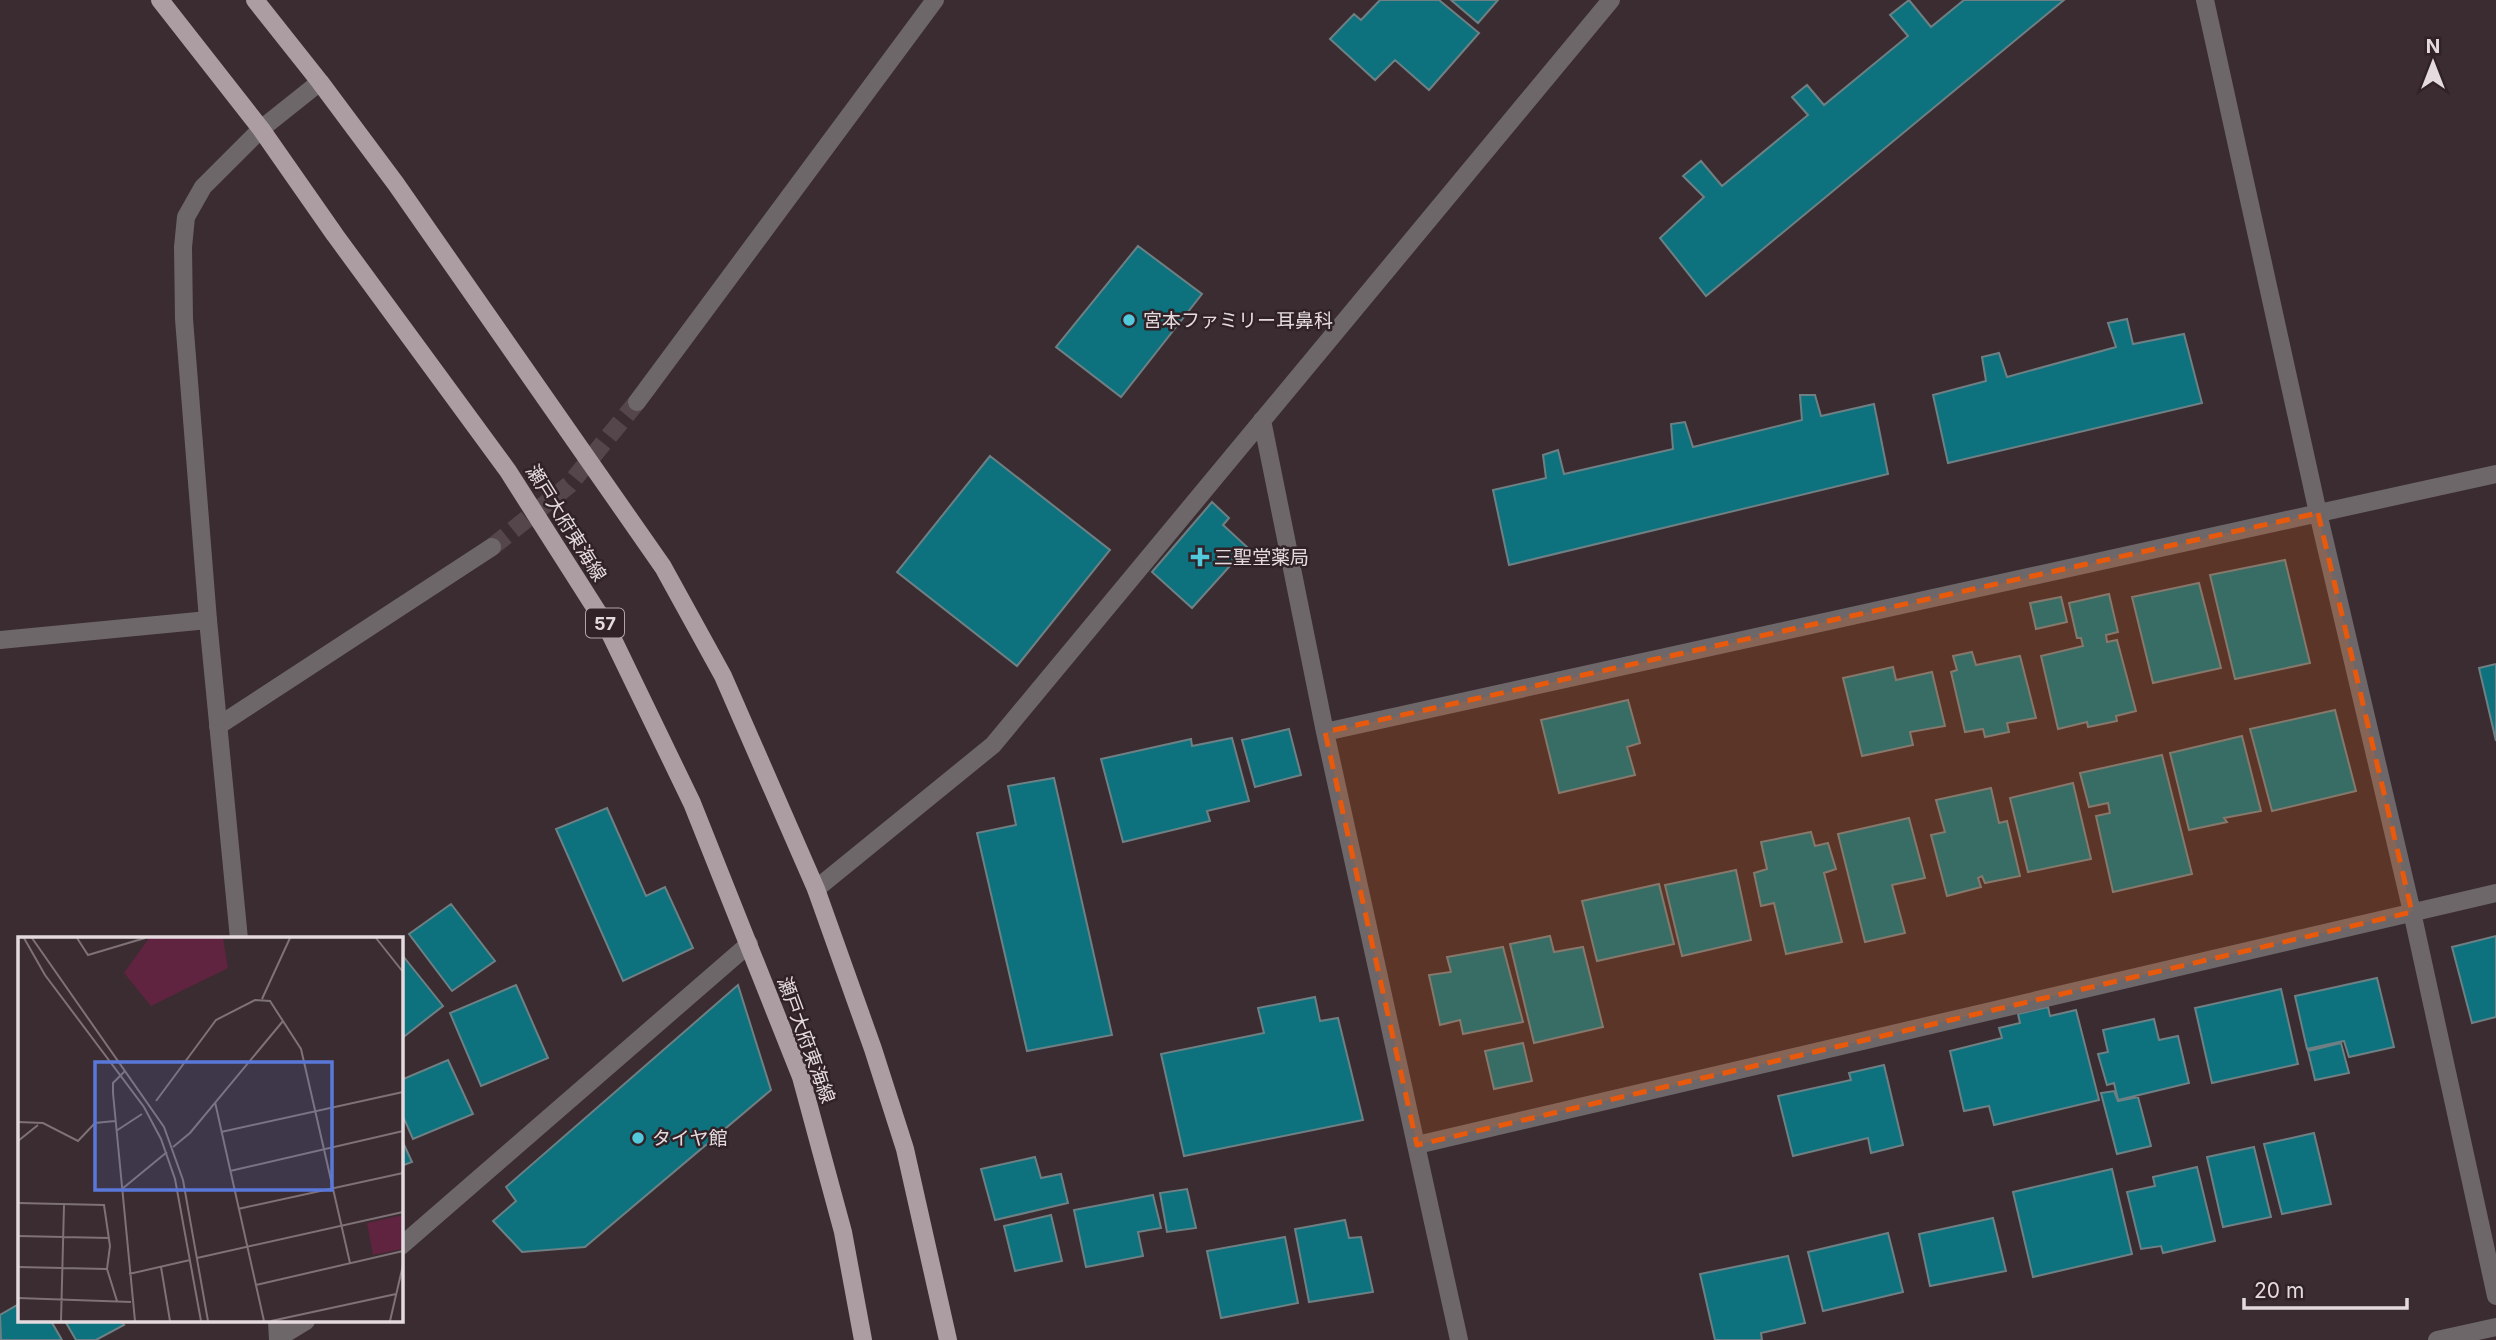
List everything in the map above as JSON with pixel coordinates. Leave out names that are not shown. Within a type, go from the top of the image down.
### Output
[{"type":"main road","name":"瀬戸大府東海線","points":[[160,0],[261,129],[335,235],[509,471],[606,625],[692,803],[801,1077],[843,1232],[863,1340]]},
{"type":"main road","points":[[254,0],[320,82],[396,184],[663,567],[723,676],[816,889],[873,1049],[905,1149],[948,1340]]},
{"type":"street","points":[[636,402],[935,0]]},
{"type":"street","points":[[816,889],[993,745],[1611,0]]},
{"type":"street","points":[[2205,0],[2318,513],[2412,912],[2496,1296]]},
{"type":"street","points":[[239,937],[208,620],[184,319],[183,247],[186,217],[203,187],[261,129],[320,82]]},
{"type":"street","points":[[1262,419],[1325,732],[1459,1340]]},
{"type":"street","points":[[1325,732],[2496,474]]},
{"type":"street","points":[[218,726],[492,547]]},
{"type":"street","points":[[0,640],[208,620]]},
{"type":"street","points":[[1417,1145],[2496,893]]},
{"type":"street","points":[[402,1245],[749,944]]},
{"type":"street","points":[[278,1333],[304,1322]]},
{"type":"street","points":[[2437,1340],[2496,1327]]},
{"type":"highlighted area","points":[[2318,513],[2412,912],[1417,1145],[1325,732]]},
{"type":"building","points":[[1380,0],[1439,0],[1479,33],[1429,90],[1395,60],[1375,80],[1330,39],[1354,14],[1361,20]]},
{"type":"building","points":[[1451,0],[1498,0],[1478,23]]},
{"type":"building","points":[[1909,0],[1931,27],[1964,0],[2064,0],[1706,296],[1660,238],[1704,197],[1683,176],[1701,161],[1722,186],[1808,115],[1792,97],[1807,85],[1824,105],[1908,36],[1890,15]]},
{"type":"building","name":"宮本ファミリー耳鼻科","points":[[1138,246],[1202,294],[1121,397],[1056,347]]},
{"type":"building","points":[[2127,319],[2133,344],[2184,334],[2202,403],[1948,463],[1933,395],[1986,381],[1982,357],[1999,353],[2007,377],[2116,347],[2108,323]]},
{"type":"building","points":[[1800,395],[1815,395],[1821,416],[1874,404],[1888,474],[1509,565],[1493,490],[1546,478],[1543,455],[1558,450],[1564,474],[1673,449],[1671,424],[1685,422],[1693,447],[1802,420]]},
{"type":"building","points":[[990,456],[1110,550],[1017,666],[897,572]]},
{"type":"building","points":[[1212,502],[1229,518],[1223,525],[1247,547],[1192,608],[1152,572]]},
{"type":"building","points":[[2285,560],[2310,663],[2235,679],[2210,575]]},
{"type":"building","points":[[2199,583],[2221,668],[2153,683],[2132,597]]},
{"type":"building","points":[[2109,594],[2118,632],[2106,635],[2107,642],[2117,640],[2136,711],[2116,716],[2117,721],[2088,727],[2087,722],[2058,729],[2041,656],[2083,646],[2081,638],[2077,638],[2069,603]]},
{"type":"building","points":[[2061,597],[2067,622],[2036,629],[2030,603]]},
{"type":"building","points":[[1972,652],[1976,665],[2020,656],[2036,718],[2007,723],[2009,732],[1985,737],[1983,729],[1965,732],[1951,672],[1957,670],[1953,656]]},
{"type":"building","points":[[2496,664],[2496,741],[2479,668]]},
{"type":"building","points":[[1893,667],[1896,680],[1932,672],[1945,726],[1910,732],[1913,745],[1862,756],[1843,678]]},
{"type":"building","points":[[1628,700],[1640,743],[1627,747],[1635,775],[1559,793],[1541,720]]},
{"type":"building","points":[[2335,710],[2356,791],[2272,811],[2250,729]]},
{"type":"building","points":[[1289,729],[1301,775],[1255,787],[1242,740]]},
{"type":"building","points":[[2242,736],[2261,811],[2224,818],[2227,822],[2189,830],[2170,753]]},
{"type":"building","points":[[1232,738],[1249,801],[1207,811],[1210,821],[1123,842],[1101,759],[1191,739],[1192,746]]},
{"type":"building","points":[[2162,755],[2192,874],[2113,892],[2096,816],[2110,813],[2108,803],[2089,807],[2080,773]]},
{"type":"building","points":[[1054,778],[1112,1035],[1027,1051],[977,833],[1016,825],[1008,786]]},
{"type":"building","points":[[2073,783],[2091,859],[2028,872],[2010,798]]},
{"type":"building","points":[[1991,788],[1999,823],[2007,821],[2020,876],[1985,883],[1982,876],[1978,878],[1981,887],[1947,896],[1931,835],[1945,832],[1936,800]]},
{"type":"building","points":[[607,808],[646,896],[665,887],[693,948],[623,981],[556,829]]},
{"type":"building","points":[[1909,818],[1925,878],[1892,885],[1905,933],[1865,942],[1838,834]]},
{"type":"building","points":[[1811,832],[1815,846],[1828,843],[1836,869],[1824,873],[1842,942],[1786,954],[1774,903],[1761,906],[1754,873],[1767,869],[1761,842]]},
{"type":"building","points":[[1736,870],[1751,940],[1682,956],[1665,885]]},
{"type":"building","points":[[1659,884],[1674,944],[1597,961],[1582,901]]},
{"type":"building","points":[[451,904],[495,961],[452,991],[409,934]]},
{"type":"building","points":[[1550,936],[1554,952],[1583,947],[1603,1027],[1534,1043],[1510,944]]},
{"type":"building","points":[[2496,936],[2496,1017],[2472,1023],[2452,947]]},
{"type":"building","points":[[1503,947],[1523,1022],[1463,1034],[1460,1020],[1440,1025],[1429,975],[1451,972],[1447,957]]},
{"type":"building","points":[[402,957],[443,1006],[402,1038]]},
{"type":"building","points":[[2377,978],[2394,1047],[2349,1057],[2344,1041],[2307,1049],[2295,996]]},
{"type":"building","points":[[516,985],[548,1058],[481,1086],[450,1013]]},
{"type":"building","name":"タイヤ館","points":[[738,985],[771,1090],[585,1247],[522,1252],[493,1221],[516,1201],[506,1187]]},
{"type":"building","points":[[2281,989],[2298,1064],[2212,1083],[2195,1008]]},
{"type":"building","points":[[1315,997],[1320,1021],[1338,1018],[1363,1120],[1184,1156],[1161,1054],[1264,1033],[1258,1008]]},
{"type":"building","points":[[2048,1007],[2050,1016],[2076,1010],[2099,1100],[1994,1125],[1989,1106],[1964,1111],[1950,1051],[2002,1038],[1999,1028],[2020,1023],[2018,1014]]},
{"type":"building","points":[[2154,1019],[2159,1040],[2178,1036],[2189,1083],[2118,1100],[2114,1083],[2107,1085],[2098,1054],[2108,1052],[2103,1030]]},
{"type":"building","points":[[1523,1043],[1532,1081],[1494,1089],[1485,1051]]},
{"type":"building","points":[[2341,1043],[2349,1073],[2315,1080],[2308,1051]]},
{"type":"building","points":[[448,1060],[473,1114],[413,1139],[402,1114],[402,1080]]},
{"type":"building","points":[[1884,1065],[1903,1145],[1871,1153],[1868,1138],[1793,1156],[1778,1096],[1851,1080],[1849,1073]]},
{"type":"building","points":[[2114,1091],[2118,1101],[2138,1097],[2151,1146],[2117,1154],[2101,1093]]},
{"type":"building","points":[[2314,1133],[2331,1204],[2282,1214],[2264,1144]]},
{"type":"building","points":[[402,1140],[412,1162],[402,1166]]},
{"type":"building","points":[[2254,1147],[2271,1217],[2223,1227],[2207,1157]]},
{"type":"building","points":[[1035,1157],[1041,1178],[1061,1174],[1068,1203],[995,1220],[981,1169]]},
{"type":"building","points":[[2197,1167],[2215,1241],[2163,1253],[2161,1246],[2141,1249],[2127,1192],[2155,1186],[2153,1177]]},
{"type":"building","points":[[2112,1169],[2132,1254],[2033,1277],[2013,1192]]},
{"type":"building","points":[[1187,1189],[1196,1228],[1167,1232],[1160,1193]]},
{"type":"building","points":[[1153,1195],[1161,1228],[1138,1232],[1143,1256],[1086,1267],[1074,1210]]},
{"type":"building","points":[[1051,1215],[1062,1261],[1015,1271],[1004,1226]]},
{"type":"building","points":[[1993,1218],[2006,1271],[1930,1286],[1919,1234]]},
{"type":"building","points":[[1345,1220],[1349,1238],[1361,1237],[1373,1292],[1309,1302],[1295,1229]]},
{"type":"building","points":[[1888,1233],[1903,1292],[1823,1311],[1808,1252]]},
{"type":"building","points":[[1285,1237],[1298,1303],[1221,1318],[1207,1251]]},
{"type":"building","points":[[1788,1256],[1805,1323],[1761,1333],[1762,1340],[1715,1340],[1700,1274]]},
{"type":"building","points":[[18,1305],[18,1322],[52,1322],[62,1340],[1,1340],[0,1315]]},
{"type":"building","points":[[66,1322],[122,1322],[124,1325],[96,1340],[76,1340]]},
{"type":"tunnel","points":[[492,547],[569,485],[637,402]]},
{"type":"place","name":"宮本ファミリー耳鼻科","points":[[1129,320]]},
{"type":"place","name":"三聖堂薬局","points":[[1200,557]]},
{"type":"place","name":"タイヤ館","points":[[638,1138]]}]
